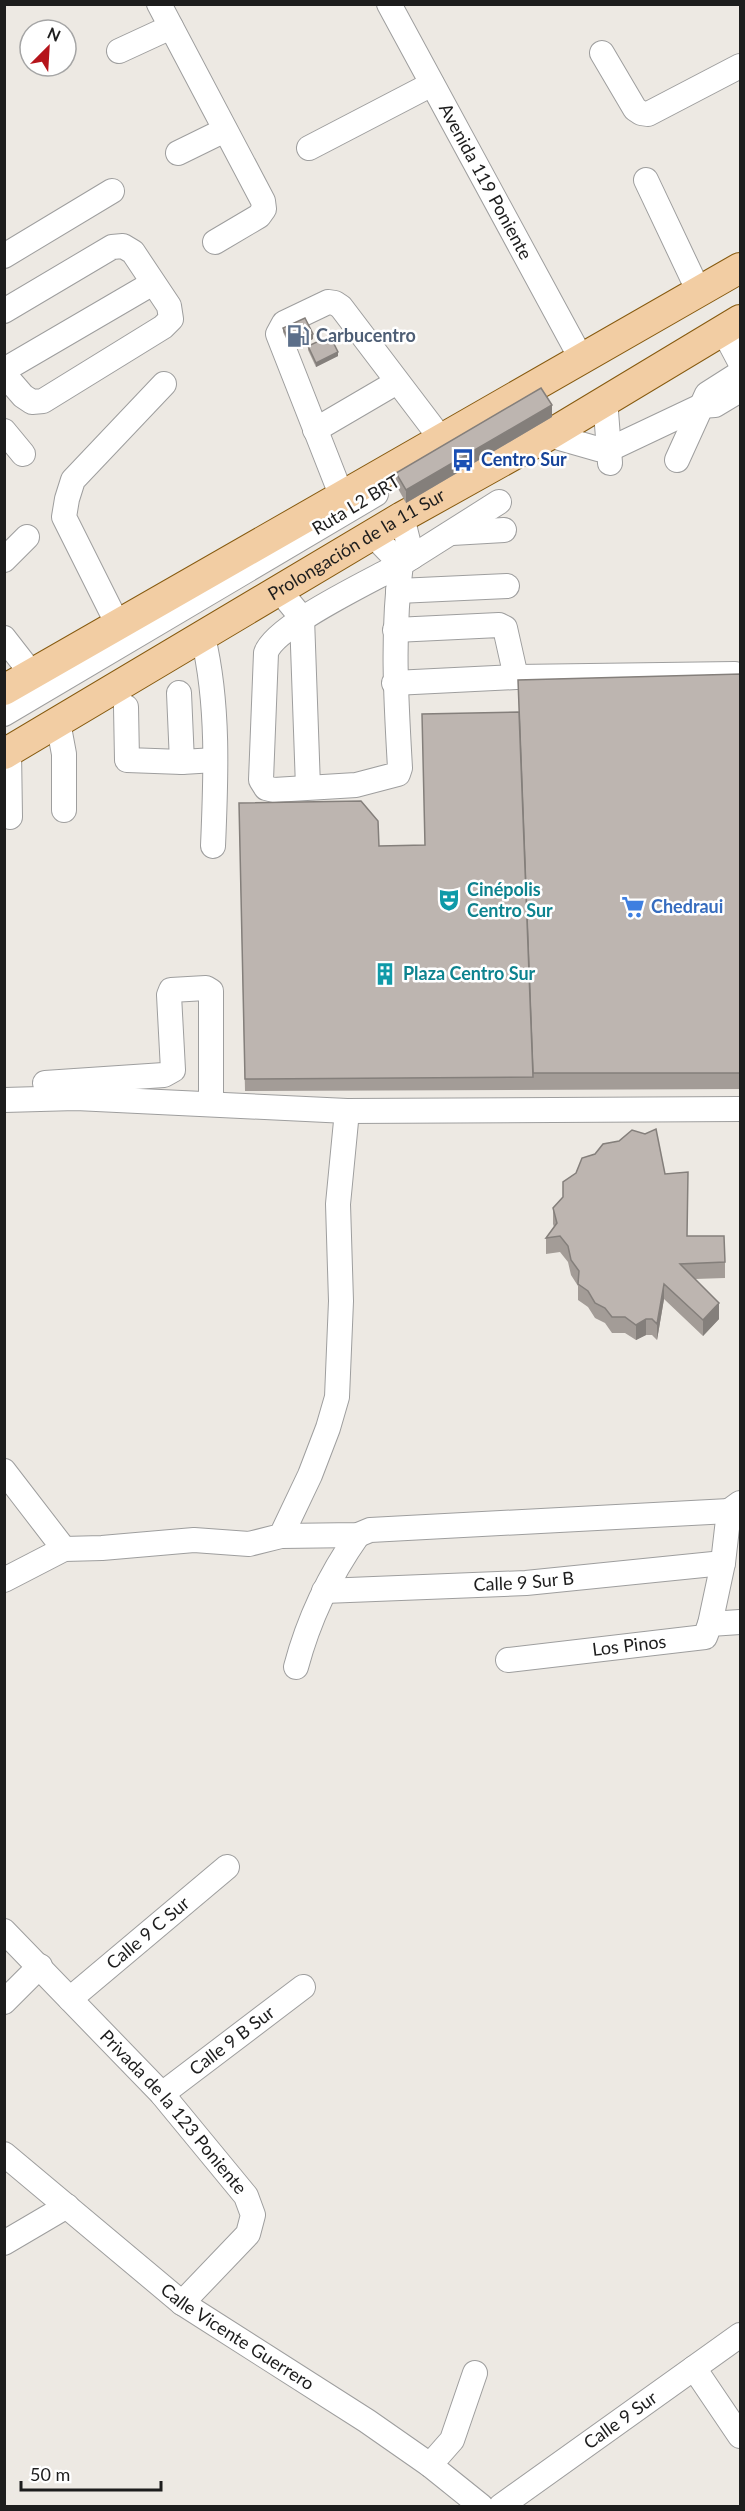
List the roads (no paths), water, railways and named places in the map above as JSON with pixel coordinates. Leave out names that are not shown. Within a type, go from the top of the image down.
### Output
[{"type":"main road","points":[[4,690],[741,268]]},
{"type":"main road","name":"Prolongación de la 11 Sur","points":[[6,747],[58,722],[402,517],[549,435],[735,320]]},
{"type":"street","points":[[159,4],[263,201],[264,209],[258,216],[215,242]]},
{"type":"street","name":"Avenida 119 Poniente","points":[[389,4],[582,360]]},
{"type":"street","points":[[119,51],[171,27]]},
{"type":"street","points":[[602,53],[635,109],[648,114],[741,66]]},
{"type":"street","points":[[309,148],[432,84]]},
{"type":"street","points":[[178,153],[225,130]]},
{"type":"street","points":[[646,180],[699,292]]},
{"type":"street","points":[[4,256],[112,191]]},
{"type":"street","points":[[4,311],[112,248],[123,246],[133,252],[169,306],[171,319],[163,327],[43,401],[32,402],[23,396],[4,372],[153,283]]},
{"type":"street","name":"Ruta L2 BRT","points":[[4,714],[586,369],[741,280]]},
{"type":"street","points":[[342,497],[278,334],[284,323],[328,302],[341,307],[442,440]]},
{"type":"street","points":[[735,320],[741,362]]},
{"type":"street","name":"Ruta L2 BRT","points":[[6,747],[735,320]]},
{"type":"street","points":[[677,460],[707,394],[741,373]]},
{"type":"street","points":[[315,430],[397,382]]},
{"type":"street","points":[[118,625],[64,517],[67,499],[73,480],[164,384]]},
{"type":"street","points":[[609,457],[701,406],[715,405],[741,390]]},
{"type":"street","points":[[605,399],[609,457]]},
{"type":"street","points":[[4,431],[23,454]]},
{"type":"street","points":[[549,435],[598,449],[609,457]]},
{"type":"street","points":[[402,517],[407,561],[398,591],[395,630],[394,683],[400,768],[398,774],[356,785],[274,790],[266,788],[261,780],[268,645],[310,614],[407,561],[499,502]]},
{"type":"street","points":[[450,533],[504,531]]},
{"type":"street","points":[[373,535],[407,561]]},
{"type":"street","points":[[4,560],[27,537]]},
{"type":"street","points":[[289,584],[310,614],[308,787]]},
{"type":"street","points":[[398,591],[507,586]]},
{"type":"street","points":[[395,630],[499,625],[505,628],[516,677]]},
{"type":"street","points":[[202,637],[210,670],[215,760],[213,846]]},
{"type":"street","points":[[4,638],[32,674]]},
{"type":"street","points":[[394,683],[516,677],[735,674]]},
{"type":"street","points":[[179,693],[182,762]]},
{"type":"street","points":[[126,706],[126,760],[182,762],[215,760]]},
{"type":"street","points":[[58,722],[64,754],[64,810]]},
{"type":"street","points":[[6,747],[10,817]]},
{"type":"street","points":[[4,1087],[164,1075],[173,1070],[169,994],[171,990],[206,988],[211,991],[211,1104]]},
{"type":"street","points":[[4,1101],[76,1098],[347,1111],[741,1109]]},
{"type":"street","points":[[281,1536],[310,1475],[337,1397],[341,1301],[338,1204],[347,1111]]},
{"type":"street","points":[[4,1470],[64,1549]]},
{"type":"street","points":[[4,1580],[64,1549],[194,1540],[249,1544],[281,1536],[358,1535],[370,1530],[735,1507],[710,1624],[741,1622]]},
{"type":"street","points":[[296,1667],[306,1628],[324,1591],[358,1535]]},
{"type":"street","name":"Calle 9 Sur B","points":[[324,1591],[526,1583],[723,1563]]},
{"type":"street","name":"Los Pinos","points":[[508,1660],[705,1638],[710,1624]]},
{"type":"street","name":"Calle 9 C Sur","points":[[70,1999],[227,1867]]},
{"type":"street","name":"Privada de la 123 Poniente","points":[[4,1931],[162,2094],[246,2196],[253,2215],[248,2234],[182,2302]]},
{"type":"street","points":[[4,2002],[40,1966]]},
{"type":"street","name":"Calle 9 B Sur","points":[[162,2094],[303,1987]]},
{"type":"street","name":"Calle Vicente Guerrero","points":[[4,2154],[182,2302],[367,2421],[430,2465],[481,2506]]},
{"type":"street","points":[[4,2243],[67,2206]]},
{"type":"street","name":"Calle 9 Sur","points":[[501,2506],[741,2335]]},
{"type":"street","points":[[694,2368],[741,2436]]},
{"type":"street","points":[[430,2465],[452,2440],[475,2373]]},
{"type":"place","name":"Carbucentro","points":[[298,336]]},
{"type":"place","name":"Centro Sur","points":[[463,460]]},
{"type":"place","name":"Cinépolis Centro Sur","points":[[449,900]]},
{"type":"place","name":"Chedraui","points":[[633,907]]},
{"type":"place","name":"Plaza Centro Sur","points":[[385,974]]}]
